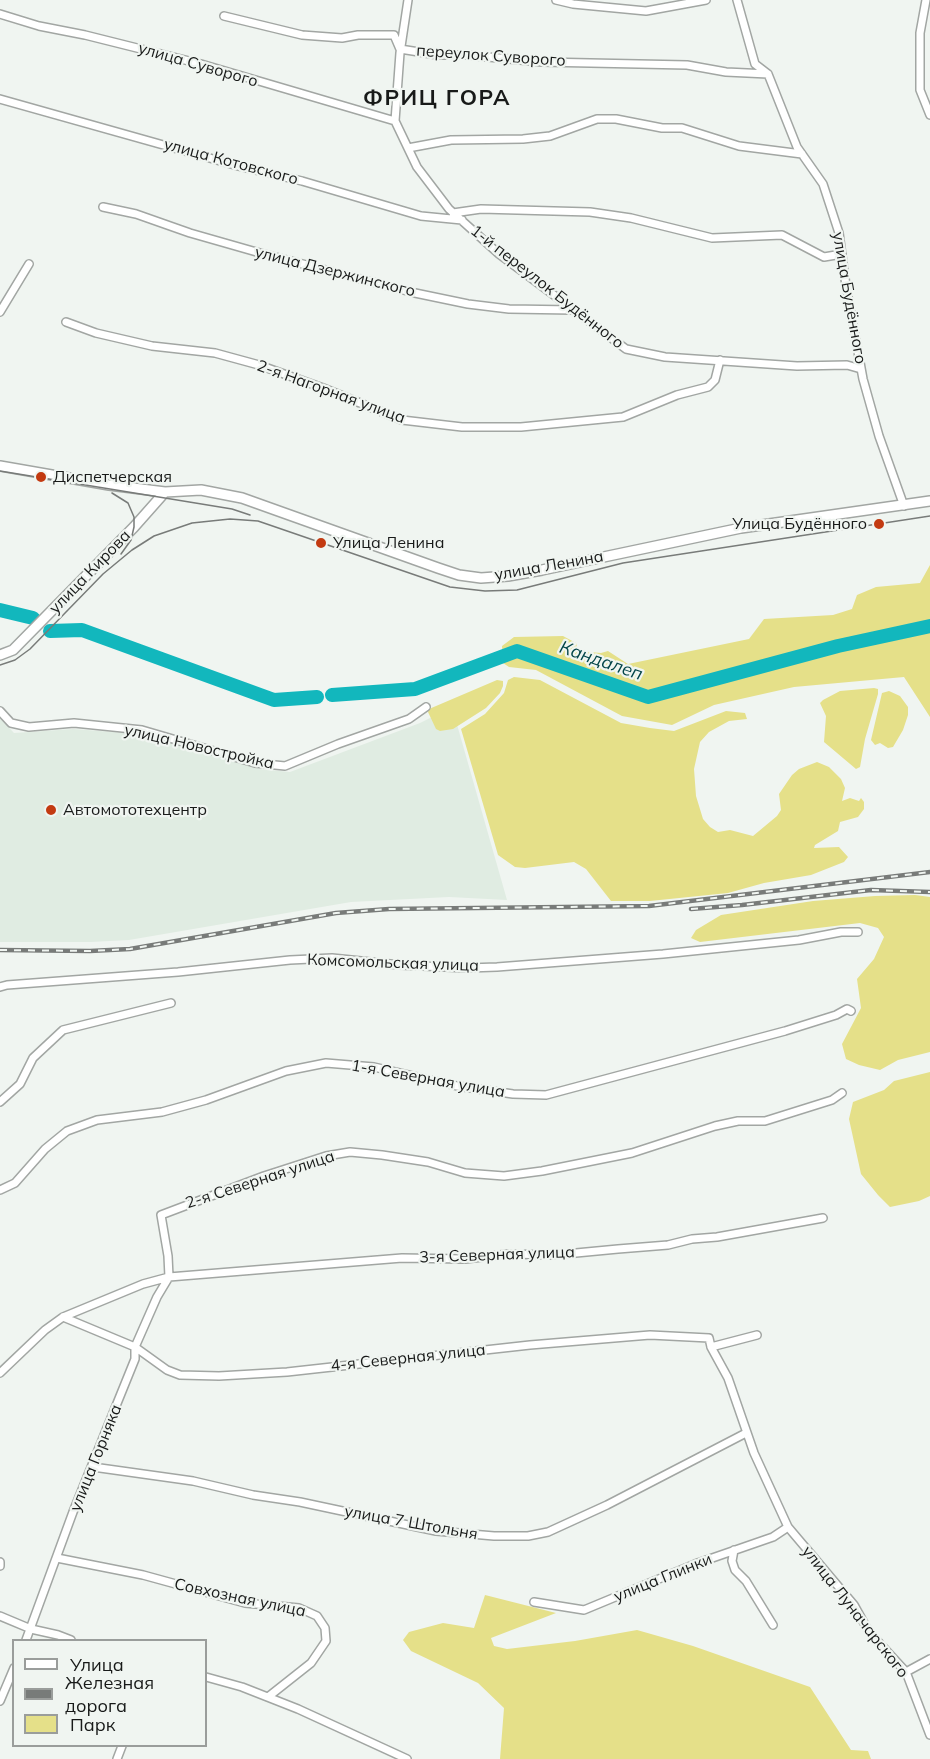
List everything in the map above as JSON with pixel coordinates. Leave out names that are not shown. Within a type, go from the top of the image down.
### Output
[{"type":"main road","name":"улица Ленина","points":[[0,466],[109,485],[165,492],[201,490],[242,498],[438,568],[459,575],[481,578],[542,570],[741,528],[930,501]]},
{"type":"main road","name":"улица Кирова","points":[[0,660],[13,650],[165,492]]},
{"type":"main road","name":"улица Кирова","points":[[0,655],[13,650]]},
{"type":"street","points":[[395,122],[400,49],[408,0]]},
{"type":"street","points":[[556,0],[573,4],[646,10],[706,0]]},
{"type":"street","name":"улица Будённого","points":[[737,0],[755,64],[768,74],[797,147],[823,184],[839,233],[861,369],[879,436],[904,506]]},
{"type":"street","points":[[926,0],[920,33],[920,90],[930,115]]},
{"type":"street","name":"улица Суворого","points":[[0,14],[39,26],[86,35],[201,64],[395,122]]},
{"type":"street","name":"переулок Суворого","points":[[224,16],[302,34],[342,38],[358,34],[394,35],[400,49],[438,55],[466,54],[542,62],[687,65],[726,72],[768,74]]},
{"type":"street","name":"улица Котовского","points":[[0,99],[238,166],[302,181],[421,216],[462,220]]},
{"type":"street","points":[[408,148],[451,140],[523,139],[550,136],[597,119],[616,119],[662,128],[682,128],[739,146],[802,154]]},
{"type":"street","name":"1-й переулок Будённого","points":[[395,122],[417,167],[453,213],[499,254],[626,349],[665,357],[796,366],[847,364],[861,369]]},
{"type":"street","name":"улица Дзержинского","points":[[103,207],[136,214],[190,233],[260,253],[415,293],[468,304],[509,309],[573,310]]},
{"type":"street","points":[[453,213],[481,208],[590,212],[632,218],[712,238],[782,236],[824,257],[842,254]]},
{"type":"street","points":[[0,312],[29,264]]},
{"type":"street","name":"2-я Нагорная улица","points":[[66,322],[96,333],[152,346],[215,353],[259,365],[402,420],[462,427],[521,427],[623,417],[678,395],[708,387],[715,380],[720,360]]},
{"type":"street","name":"улица Новостройка","points":[[0,711],[11,723],[29,727],[74,723],[142,730],[255,762],[285,766],[409,719],[426,707]]},
{"type":"street","name":"Комсомольская улица","points":[[0,987],[332,958],[400,965],[497,967],[663,954],[799,940],[841,932],[858,932]]},
{"type":"street","points":[[0,1102],[20,1084],[33,1058],[63,1030],[171,1003]]},
{"type":"street","name":"1-я Северная улица","points":[[0,1190],[15,1184],[45,1149],[67,1131],[97,1120],[162,1112],[206,1100],[286,1071],[326,1063],[374,1067],[457,1086],[513,1094],[546,1095],[785,1031],[836,1015],[847,1009],[850,1011]]},
{"type":"street","name":"2-я Северная улица","points":[[168,1277],[168,1256],[161,1215],[244,1183],[326,1156],[350,1152],[382,1155],[428,1162],[465,1173],[504,1176],[543,1171],[632,1153],[715,1125],[738,1121],[765,1121],[832,1100],[842,1093]]},
{"type":"street","name":"3-я Северная улица","points":[[0,1373],[45,1330],[63,1317],[142,1284],[168,1277],[402,1258],[465,1258],[509,1254],[555,1255],[638,1248],[668,1245],[692,1239],[717,1237],[824,1218]]},
{"type":"street","name":"улица Горняка","points":[[27,1639],[73,1512],[135,1359],[135,1347],[168,1277]]},
{"type":"street","name":"4-я Северная улица","points":[[63,1317],[135,1347],[167,1370],[180,1375],[219,1376],[287,1372],[530,1345],[650,1335],[709,1338],[711,1347]]},
{"type":"street","points":[[757,1335],[711,1347],[728,1378],[746,1433],[788,1527]]},
{"type":"street","name":"улица 7 Штольня","points":[[93,1467],[193,1480],[253,1495],[300,1502],[436,1531],[494,1536],[528,1536],[548,1532],[606,1505],[746,1433]]},
{"type":"street","name":"улица Глинки","points":[[534,1602],[584,1610],[734,1550],[773,1537],[788,1527]]},
{"type":"street","name":"улица Луначарского","points":[[788,1527],[854,1605],[869,1632],[906,1672],[930,1734]]},
{"type":"street","points":[[734,1550],[732,1561],[735,1570],[746,1581],[773,1625]]},
{"type":"street","name":"Совхозная улица","points":[[57,1558],[142,1575],[245,1603],[299,1608],[317,1616],[325,1628],[326,1641],[310,1663],[268,1697]]},
{"type":"street","points":[[0,1616],[31,1629],[67,1639]]},
{"type":"street","points":[[906,1672],[930,1659]]},
{"type":"street","points":[[0,1701],[12,1673]]},
{"type":"street","points":[[207,1677],[268,1697],[407,1759]]},
{"type":"shaded area","points":[[452,707],[507,900],[449,897],[351,902],[129,940],[0,942],[0,718],[14,733],[73,729],[141,734],[176,742],[260,769],[290,772],[420,723]]},
{"type":"green space","points":[[930,565],[930,717],[904,677],[794,687],[714,705],[672,725],[622,716],[536,670],[509,667],[503,663],[502,646],[514,637],[563,636],[576,643],[578,651],[601,653],[608,651],[628,664],[749,639],[764,619],[833,615],[852,609],[857,595],[876,587],[920,583]]},
{"type":"green space","points":[[514,677],[540,680],[621,723],[650,728],[674,731],[726,711],[745,713],[747,719],[729,721],[709,732],[700,742],[694,769],[696,796],[703,819],[718,832],[730,830],[753,836],[781,810],[779,794],[792,775],[799,769],[817,762],[829,767],[841,779],[845,788],[842,801],[850,798],[859,801],[861,798],[864,802],[864,809],[858,817],[840,822],[838,831],[815,845],[814,848],[839,847],[848,857],[844,862],[811,875],[764,883],[728,893],[650,901],[611,901],[586,869],[574,862],[525,868],[515,867],[498,855],[461,729],[485,714],[504,693],[508,680]]},
{"type":"green space","points":[[497,680],[503,681],[503,686],[500,693],[486,708],[453,729],[440,731],[436,729],[428,712],[429,709]]},
{"type":"green space","points":[[878,689],[878,694],[865,739],[860,767],[856,769],[824,742],[826,716],[820,703],[840,691]]},
{"type":"green space","points":[[889,691],[900,696],[908,707],[908,715],[903,730],[893,747],[888,748],[880,743],[875,745],[871,740],[882,693]]},
{"type":"green space","points":[[915,895],[930,897],[930,1052],[898,1060],[880,1070],[846,1059],[842,1044],[861,1008],[857,979],[874,959],[884,937],[878,928],[860,923],[700,942],[691,938],[696,930],[721,915],[813,901]]},
{"type":"green space","points":[[930,1072],[930,1196],[919,1201],[890,1207],[861,1174],[849,1119],[853,1102],[884,1090],[894,1081]]},
{"type":"green space","points":[[485,1595],[556,1613],[491,1638],[494,1646],[507,1649],[575,1641],[637,1630],[693,1646],[810,1687],[851,1750],[868,1751],[871,1759],[500,1759],[504,1708],[478,1683],[411,1651],[403,1640],[409,1632],[443,1623],[474,1628]]},
{"type":"waterway","name":"Кандалеп","points":[[0,610],[33,618]]},
{"type":"waterway","name":"Кандалеп","points":[[332,695],[415,689],[517,651],[648,697],[838,646],[930,626]]},
{"type":"waterway","name":"Кандалеп","points":[[50,631],[82,630],[274,700],[317,697]]},
{"type":"tram line","points":[[0,471],[232,509],[250,515]]},
{"type":"tram line","points":[[112,493],[128,503],[134,517],[131,540],[121,554]]},
{"type":"tram line","points":[[0,665],[15,660],[30,649],[103,574],[132,550],[154,536],[192,523],[230,519],[258,521],[450,587],[485,591],[517,590],[623,563],[930,516]]},
{"type":"railway","points":[[0,950],[130,949],[336,913],[389,909],[649,906],[930,872]]},
{"type":"railway","points":[[691,909],[871,890],[930,892]]},
{"type":"place","name":"Диспетчерская","points":[[41,477]]},
{"type":"place","name":"Улица Будённого","points":[[879,524]]},
{"type":"place","name":"Улица Ленина","points":[[321,543]]},
{"type":"place","name":"Автомототехцентр","points":[[51,810]]},
{"type":"district","name":"ФРИЦ ГОРА","points":[[437,98]]}]
